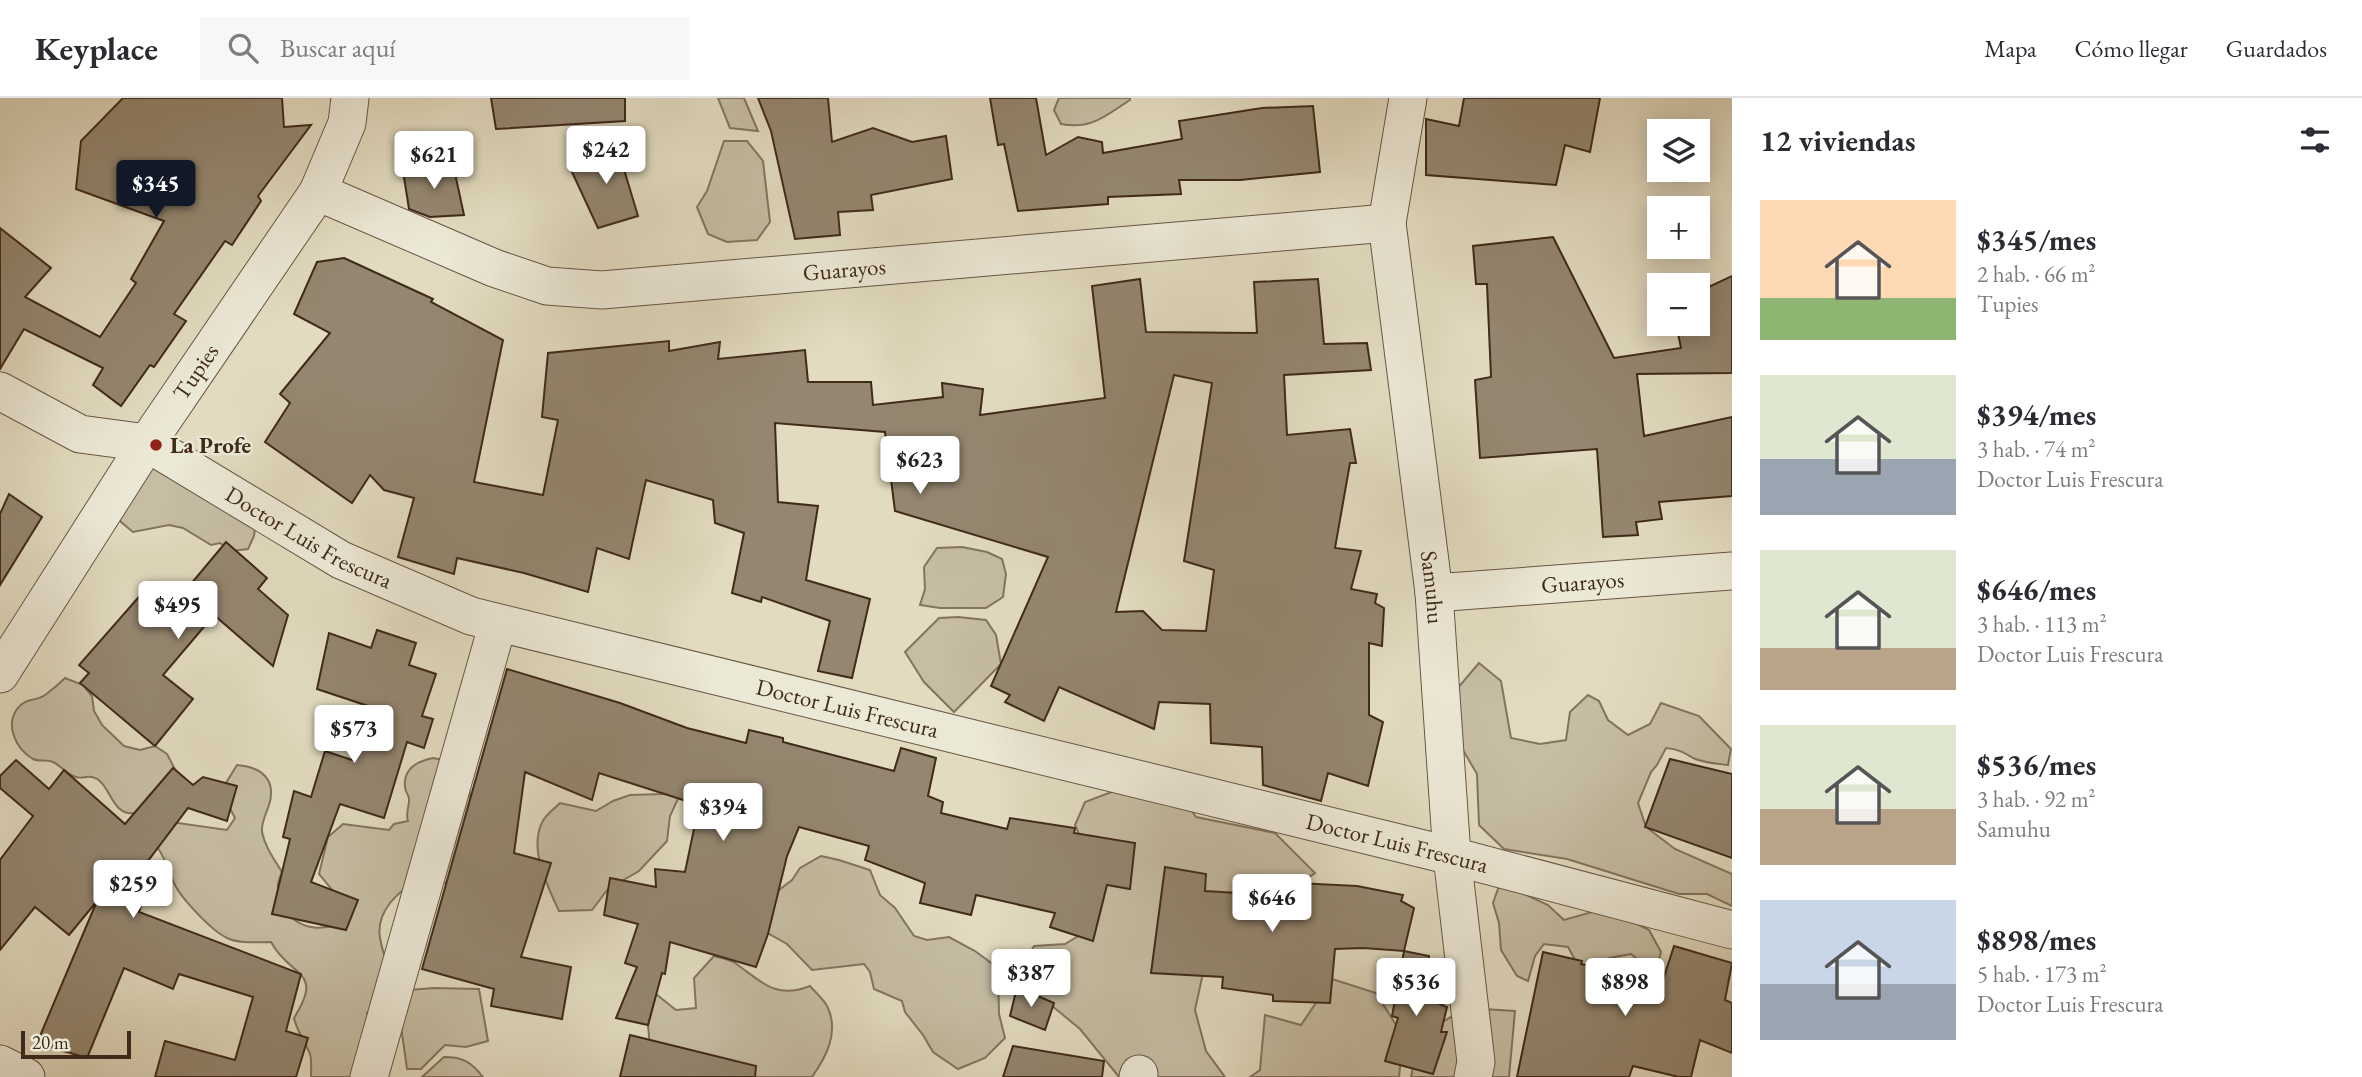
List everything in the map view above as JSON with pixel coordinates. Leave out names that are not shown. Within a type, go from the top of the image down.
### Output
[{"type":"street","name":"Tupies","points":[[0,674],[147,443],[318,192],[347,122],[350,98]]},
{"type":"street","name":"Samuhu","points":[[1408,98],[1387,223],[1434,593],[1452,856],[1476,1062],[1473,1077]]},
{"type":"street","name":"Guarayos","points":[[318,192],[494,268],[547,286],[603,290],[1387,223]]},
{"type":"street","name":"Doctor Luis Frescura","points":[[0,391],[79,434],[147,443],[341,560],[471,616],[1452,856],[1732,930]]},
{"type":"street","name":"Guarayos","points":[[1434,593],[1732,571]]},
{"type":"street","points":[[369,1077],[498,623]]},
{"type":"street","points":[[0,1064],[26,1077]]},
{"type":"shaded area","points":[[718,98],[744,98],[758,131],[730,128]]},
{"type":"shaded area","points":[[1059,98],[1130,100],[1097,120],[1072,125],[1061,124],[1054,110]]},
{"type":"shaded area","points":[[724,141],[747,141],[763,161],[770,222],[757,240],[727,242],[708,234],[697,207],[707,191]]},
{"type":"shaded area","points":[[143,465],[172,471],[256,521],[254,536],[248,549],[232,551],[220,543],[211,545],[183,528],[169,525],[133,532],[121,522],[107,494]]},
{"type":"shaded area","points":[[962,547],[987,552],[1002,559],[1006,574],[1003,597],[986,608],[920,605],[925,589],[924,567],[937,548]]},
{"type":"shaded area","points":[[939,618],[986,620],[996,635],[1001,664],[954,712],[924,682],[905,652]]},
{"type":"shaded area","points":[[1479,663],[1501,681],[1511,738],[1540,744],[1566,740],[1570,712],[1588,695],[1599,701],[1608,720],[1628,735],[1650,724],[1661,703],[1699,716],[1731,749],[1728,765],[1702,761],[1666,748],[1651,772],[1638,803],[1646,827],[1675,849],[1732,874],[1732,906],[1707,894],[1679,894],[1567,859],[1504,849],[1479,825],[1477,774],[1460,745],[1451,696]]},
{"type":"shaded area","points":[[65,678],[83,685],[92,696],[94,711],[102,725],[124,746],[140,750],[155,746],[167,754],[178,775],[147,808],[134,813],[120,809],[98,780],[92,777],[76,777],[53,762],[33,759],[17,743],[12,723],[17,709],[24,703],[45,695]]},
{"type":"shaded area","points":[[433,758],[448,761],[469,788],[474,820],[454,880],[408,887],[384,912],[379,930],[391,976],[378,1004],[367,1013],[374,1044],[371,1077],[311,1077],[310,1054],[294,1018],[306,991],[301,975],[279,954],[271,942],[232,940],[206,922],[180,893],[157,847],[171,822],[227,830],[235,818],[221,791],[237,765],[253,768],[265,776],[271,788],[262,832],[282,872],[278,886],[283,907],[296,921],[305,925],[314,928],[334,925],[338,897],[319,874],[328,837],[343,824],[389,830],[394,824],[408,821],[406,775],[417,763]]},
{"type":"shaded area","points":[[1143,780],[1177,788],[1196,817],[1275,833],[1315,873],[1272,902],[1219,899],[1195,1010],[1206,1051],[1225,1077],[1119,1077],[1080,1029],[1051,1005],[1013,984],[1034,946],[1065,944],[1085,932],[1085,848],[1075,825],[1085,802]]},
{"type":"shaded area","points":[[684,786],[670,816],[667,841],[639,871],[608,889],[592,910],[559,911],[544,878],[537,841],[544,819],[560,803],[596,811],[630,795],[663,794]]},
{"type":"shaded area","points":[[821,856],[870,870],[880,895],[895,908],[914,936],[927,940],[949,937],[998,968],[999,1014],[1005,1038],[985,1058],[958,1069],[933,1052],[905,1012],[902,1001],[874,989],[870,972],[864,964],[812,970],[787,944],[764,931],[758,906],[792,880],[800,868]]},
{"type":"shaded area","points":[[1500,883],[1548,905],[1564,920],[1606,908],[1649,930],[1661,952],[1655,974],[1631,954],[1609,958],[1585,978],[1568,947],[1544,944],[1535,956],[1528,981],[1517,976],[1501,950],[1499,923],[1493,903]]},
{"type":"shaded area","points":[[714,956],[733,962],[761,982],[778,990],[798,990],[810,986],[827,1005],[831,1017],[831,1036],[826,1053],[812,1077],[679,1077],[650,1047],[648,1025],[656,994],[676,1010],[696,1008],[694,978]]},
{"type":"shaded area","points":[[1332,979],[1376,993],[1403,1036],[1399,1077],[1250,1077],[1260,1070],[1265,1015],[1301,1025]]},
{"type":"shaded area","points":[[479,989],[488,1041],[466,1047],[445,1045],[421,1069],[407,1069],[399,1012],[409,990]]},
{"type":"shaded area","points":[[1466,1008],[1515,1011],[1509,1077],[1411,1077],[1419,1036]]},
{"type":"shaded area","points":[[444,1057],[466,1061],[483,1077],[422,1077]]},
{"type":"building","points":[[123,98],[282,98],[284,127],[311,125],[258,196],[261,201],[232,245],[225,241],[174,314],[186,321],[154,367],[150,365],[121,406],[93,385],[103,368],[24,329],[0,369],[0,228],[51,268],[25,297],[100,337],[136,283],[131,279],[164,221],[76,189],[81,141]]},
{"type":"building","points":[[491,98],[625,98],[625,121],[496,129]]},
{"type":"building","points":[[758,98],[828,98],[832,142],[873,128],[912,142],[946,136],[952,179],[871,195],[873,210],[838,212],[840,235],[795,239],[771,131]]},
{"type":"building","points":[[990,98],[1036,98],[1046,155],[1078,137],[1102,142],[1103,153],[1182,139],[1179,121],[1262,108],[1313,106],[1320,172],[1240,180],[1179,180],[1181,194],[1108,197],[1108,204],[1018,211],[1004,144],[998,145]]},
{"type":"building","points":[[1464,98],[1600,98],[1590,152],[1565,145],[1556,185],[1426,175],[1426,119],[1459,126]]},
{"type":"building","points":[[614,136],[638,216],[598,228],[572,172]]},
{"type":"building","points":[[453,164],[464,215],[430,217],[409,209],[403,171]]},
{"type":"building","points":[[1553,237],[1614,358],[1681,348],[1678,336],[1710,336],[1710,286],[1732,276],[1732,373],[1637,374],[1644,436],[1732,417],[1732,496],[1659,502],[1662,519],[1636,522],[1638,535],[1603,537],[1597,449],[1480,458],[1475,380],[1491,377],[1487,284],[1476,284],[1473,246]]},
{"type":"building","points":[[344,258],[433,299],[431,302],[503,340],[474,482],[543,495],[558,420],[542,417],[548,353],[669,341],[669,351],[720,342],[718,359],[805,350],[808,382],[871,382],[873,405],[943,397],[942,383],[983,389],[980,415],[1105,398],[1092,286],[1140,279],[1146,332],[1257,333],[1254,282],[1318,279],[1324,344],[1367,343],[1371,370],[1284,375],[1287,435],[1350,429],[1356,463],[1350,463],[1335,548],[1361,551],[1351,589],[1377,594],[1375,603],[1384,608],[1382,646],[1369,643],[1369,715],[1383,722],[1368,786],[1328,773],[1321,801],[1263,785],[1262,747],[1211,743],[1210,704],[1159,702],[1154,729],[1059,687],[1044,721],[1005,702],[1010,695],[991,686],[1048,557],[895,511],[885,432],[775,423],[778,502],[818,506],[806,580],[870,599],[852,678],[818,671],[830,621],[762,597],[761,602],[732,593],[744,533],[715,523],[713,500],[646,480],[629,559],[597,548],[588,592],[524,573],[457,558],[454,574],[398,557],[414,498],[384,490],[370,475],[352,503],[265,442],[290,403],[280,394],[330,333],[294,314],[317,262]],"holes":[[[1174,375],[1212,383],[1184,561],[1214,570],[1206,631],[1162,630],[1143,611],[1116,612]]]},
{"type":"building","points":[[9,494],[42,517],[0,585],[0,514]]},
{"type":"building","points":[[226,542],[267,578],[258,589],[288,615],[273,666],[214,615],[163,675],[193,699],[155,746],[80,683],[89,673],[79,665],[152,582],[175,603]]},
{"type":"building","points":[[377,630],[416,643],[409,665],[436,674],[422,716],[433,719],[424,748],[407,742],[384,818],[340,804],[311,882],[358,900],[346,930],[272,914],[290,839],[283,837],[294,791],[311,797],[325,751],[352,760],[371,707],[317,689],[329,633],[371,648]]},
{"type":"building","points":[[507,669],[620,703],[687,728],[746,743],[749,730],[783,738],[783,742],[894,771],[901,748],[936,758],[928,796],[943,802],[941,813],[1007,829],[1010,818],[1075,828],[1074,833],[1135,843],[1130,889],[1107,885],[1093,941],[1050,927],[1055,913],[976,895],[971,915],[920,903],[925,883],[865,860],[869,846],[799,827],[787,856],[768,934],[756,967],[670,942],[665,974],[662,973],[648,1025],[616,1018],[637,967],[625,963],[638,924],[604,915],[610,878],[656,887],[655,869],[685,872],[699,805],[599,773],[592,800],[525,772],[514,853],[551,863],[521,957],[571,967],[562,1019],[491,1006],[494,989],[422,969]]},
{"type":"building","points":[[1670,759],[1732,774],[1732,858],[1645,827]]},
{"type":"building","points":[[16,760],[49,789],[64,770],[125,824],[173,768],[193,785],[203,777],[237,786],[227,821],[188,808],[148,861],[154,863],[139,912],[301,974],[286,1031],[308,1038],[296,1077],[155,1077],[165,1041],[235,1060],[253,997],[179,974],[173,989],[124,968],[87,1058],[37,1043],[97,901],[69,935],[35,907],[0,950],[0,860],[33,816],[0,788],[0,776]]},
{"type":"building","points":[[1165,867],[1206,874],[1205,891],[1294,894],[1297,883],[1357,886],[1403,895],[1401,901],[1414,908],[1404,951],[1335,949],[1330,1003],[1273,1001],[1273,995],[1222,988],[1223,977],[1151,973]]},
{"type":"building","points":[[1674,946],[1732,963],[1725,1000],[1732,1003],[1732,1053],[1700,1040],[1691,1077],[1679,1077],[1633,1066],[1629,1077],[1517,1077],[1543,952],[1662,983]]},
{"type":"building","points":[[1404,951],[1429,956],[1428,999],[1447,1007],[1441,1032],[1447,1032],[1433,1074],[1385,1061],[1398,1018],[1392,1016]]},
{"type":"building","points":[[1017,987],[1054,1003],[1045,1030],[1010,1016]]},
{"type":"building","points":[[630,1035],[756,1066],[755,1077],[620,1077]]},
{"type":"building","points":[[1013,1046],[1104,1061],[1102,1077],[1003,1077]]},
{"type":"place","name":"La Profe","points":[[156,445]]}]
